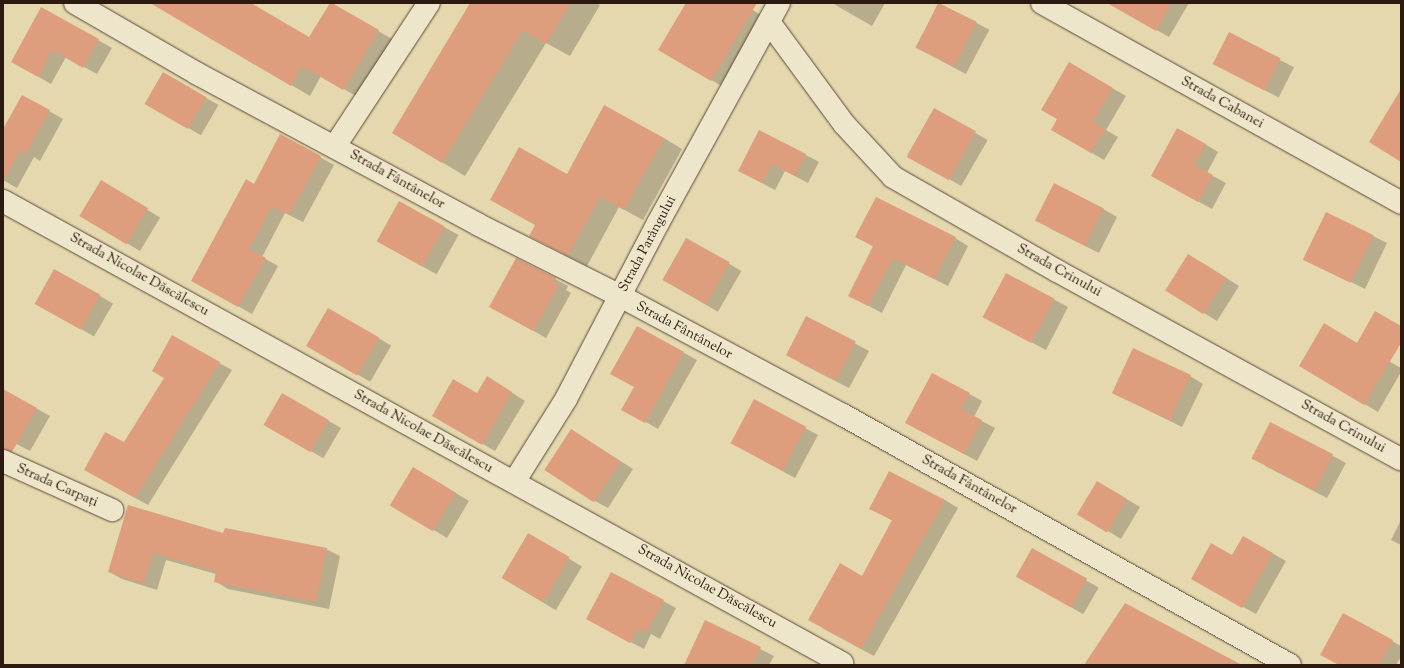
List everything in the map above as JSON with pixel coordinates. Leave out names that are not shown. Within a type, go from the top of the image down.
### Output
[{"type":"street","name":"Strada Fântânelor","points":[[75,3],[196,73],[335,146],[479,225],[620,296],[856,423],[1290,665]]},
{"type":"street","points":[[335,146],[429,3]]},
{"type":"street","name":"Strada Parângului","points":[[514,482],[566,399],[620,296],[779,3]]},
{"type":"street","name":"Strada Cabanei","points":[[1042,3],[1401,203]]},
{"type":"street","name":"Strada Crinului","points":[[769,22],[844,124],[893,177],[1064,274],[1401,459]]},
{"type":"street","name":"Strada Nicolae Dăscălescu","points":[[3,201],[842,663]]},
{"type":"street","name":"Strada Carpați","points":[[3,461],[112,510]]},
{"type":"building","points":[[150,3],[251,3],[309,37],[330,3],[332,3],[379,30],[343,90],[302,66],[291,86]]},
{"type":"building","points":[[470,3],[571,3],[546,44],[523,30],[442,163],[392,133]]},
{"type":"building","points":[[686,3],[757,3],[711,81],[658,50]]},
{"type":"building","points":[[938,3],[977,22],[955,67],[916,48]]},
{"type":"building","points":[[1107,3],[1172,3],[1156,31]]},
{"type":"building","points":[[41,7],[99,39],[83,68],[52,50],[38,77],[11,62]]},
{"type":"building","points":[[1229,32],[1281,58],[1264,90],[1213,64]]},
{"type":"building","points":[[1069,62],[1113,88],[1093,122],[1105,129],[1091,153],[1051,130],[1057,119],[1041,110]]},
{"type":"building","points":[[163,72],[206,97],[188,129],[144,104]]},
{"type":"building","points":[[1401,89],[1401,162],[1369,142]]},
{"type":"building","points":[[22,95],[50,110],[26,154],[20,151],[3,182],[3,129]]},
{"type":"building","points":[[604,105],[664,138],[624,210],[600,197],[568,256],[529,236],[535,225],[490,200],[519,147],[567,174]]},
{"type":"building","points":[[934,108],[976,131],[949,180],[907,157]]},
{"type":"building","points":[[1177,128],[1206,144],[1194,165],[1213,175],[1198,202],[1151,176]]},
{"type":"building","points":[[759,130],[806,154],[795,176],[772,164],[762,183],[738,171]]},
{"type":"building","points":[[280,134],[321,156],[289,215],[272,206],[249,249],[266,258],[238,307],[191,281],[246,179],[254,184]]},
{"type":"building","points":[[101,180],[148,208],[127,244],[79,216]]},
{"type":"building","points":[[1054,183],[1104,208],[1085,246],[1035,220]]},
{"type":"building","points":[[876,197],[956,237],[934,279],[893,258],[868,306],[848,296],[873,246],[855,237]]},
{"type":"building","points":[[399,201],[444,226],[422,266],[377,241]]},
{"type":"building","points":[[1326,212],[1374,235],[1350,283],[1303,260]]},
{"type":"building","points":[[686,238],[730,262],[706,304],[663,280]]},
{"type":"building","points":[[1188,254],[1226,278],[1203,314],[1165,290]]},
{"type":"building","points":[[516,258],[556,278],[554,282],[559,285],[533,331],[489,307]]},
{"type":"building","points":[[54,269],[100,295],[81,330],[35,304]]},
{"type":"building","points":[[1006,273],[1055,299],[1031,343],[983,317]]},
{"type":"building","points":[[328,308],[379,338],[357,376],[306,346]]},
{"type":"building","points":[[1375,311],[1401,326],[1401,343],[1364,405],[1299,366],[1324,323],[1357,343]]},
{"type":"building","points":[[806,316],[856,341],[836,381],[786,355]]},
{"type":"building","points":[[637,326],[684,352],[645,423],[621,410],[634,387],[610,374]]},
{"type":"building","points":[[172,335],[220,362],[135,498],[84,470],[105,432],[124,442],[164,378],[152,371]]},
{"type":"building","points":[[1133,348],[1191,375],[1170,420],[1112,393]]},
{"type":"building","points":[[932,373],[970,393],[961,409],[982,420],[964,454],[905,423]]},
{"type":"building","points":[[487,376],[512,392],[482,445],[432,416],[453,379],[477,393]]},
{"type":"building","points":[[3,389],[37,408],[12,452],[3,449]]},
{"type":"building","points":[[282,393],[329,420],[310,452],[264,425]]},
{"type":"building","points":[[754,399],[806,427],[783,471],[731,443]]},
{"type":"building","points":[[1270,422],[1333,454],[1315,491],[1251,459]]},
{"type":"building","points":[[571,429],[620,461],[594,502],[544,470]]},
{"type":"building","points":[[413,467],[456,493],[433,531],[390,506]]},
{"type":"building","points":[[889,471],[945,500],[861,649],[808,620],[840,563],[862,576],[892,520],[869,509]]},
{"type":"building","points":[[1097,481],[1127,499],[1107,532],[1077,514]]},
{"type":"building","points":[[128,505],[223,533],[225,528],[327,548],[316,602],[214,582],[216,571],[153,553],[144,583],[108,572]]},
{"type":"building","points":[[528,533],[570,557],[544,602],[502,578]]},
{"type":"building","points":[[1243,536],[1273,553],[1242,608],[1191,579],[1211,543],[1232,555]]},
{"type":"building","points":[[1032,548],[1087,579],[1071,607],[1016,577]]},
{"type":"building","points":[[611,572],[664,600],[647,632],[638,628],[630,643],[586,619]]},
{"type":"building","points":[[1125,603],[1242,665],[1084,665]]},
{"type":"building","points":[[1343,613],[1393,640],[1379,665],[1339,665],[1320,655]]},
{"type":"building","points":[[705,620],[761,647],[752,665],[684,665]]}]
